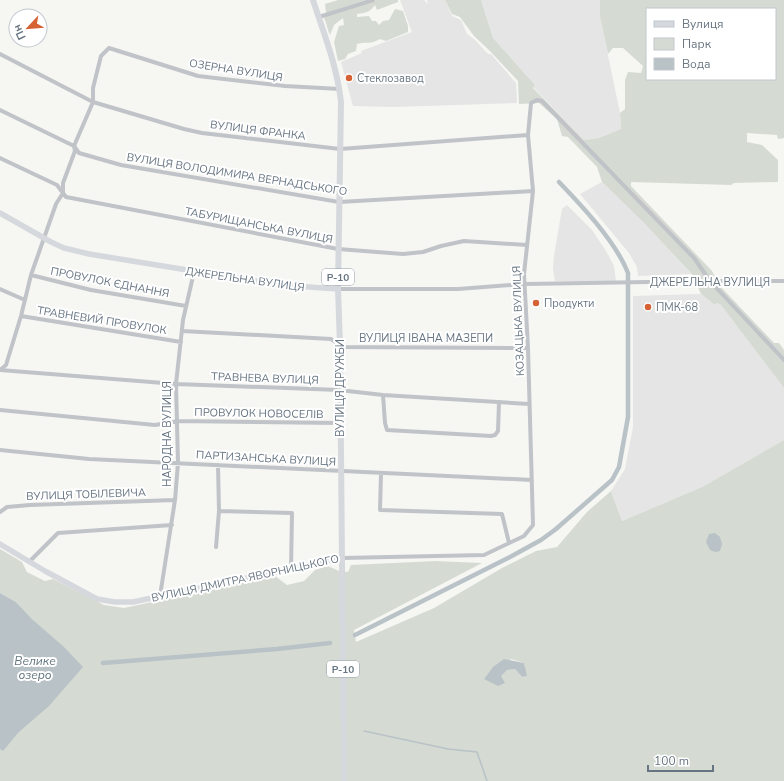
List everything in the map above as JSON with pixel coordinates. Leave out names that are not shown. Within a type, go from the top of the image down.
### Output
[{"type":"main road","name":"ВУЛИЦЯ ДРУЖБИ","points":[[313,0],[334,61],[340,89],[341,102],[338,289],[340,345],[339,390],[344,781]]},
{"type":"main road","name":"ДЖЕРЕЛЬНА ВУЛИЦЯ","points":[[0,213],[64,248],[89,254],[280,285],[338,289]]},
{"type":"main road","name":"ВУЛИЦЯ ДМИТРА ЯВОРНИЦЬКОГО","points":[[0,544],[29,562],[97,599],[115,602],[133,602],[342,558]]},
{"type":"street","points":[[319,17],[373,0]]},
{"type":"street","name":"ОЗЕРНА ВУЛИЦЯ","points":[[93,102],[93,88],[101,56],[109,48],[198,76],[285,86],[340,89]]},
{"type":"street","name":"ВУЛИЦЯ ФРАНКА","points":[[0,54],[93,102],[202,133],[340,149],[528,135]]},
{"type":"street","name":"КОЗАЦЬКА ВУЛИЦЯ","points":[[524,536],[533,526],[528,348],[524,274],[533,191],[528,135],[531,103],[537,100],[542,101],[694,258],[710,281]]},
{"type":"street","points":[[0,370],[6,365],[21,316],[31,275],[56,204],[63,193],[64,183],[75,151],[74,146],[93,102]]},
{"type":"street","name":"ВУЛИЦЯ ВОЛОДИМИРА ВЕРНАДСЬКОГО","points":[[0,110],[74,146],[79,152],[121,165],[339,202],[533,191]]},
{"type":"street","name":"ТАБУРИЩАНСЬКА ВУЛИЦЯ","points":[[0,158],[57,185],[66,197],[338,249],[403,254],[423,252],[464,241],[527,245]]},
{"type":"street","name":"НАРОДНА ВУЛИЦЯ","points":[[160,596],[172,525],[178,463],[176,384],[186,306],[194,272]]},
{"type":"street","name":"ПРОВУЛОК ЄДНАННЯ","points":[[31,275],[91,290],[186,306]]},
{"type":"street","points":[[710,281],[784,360]]},
{"type":"street","name":"ДЖЕРЕЛЬНА ВУЛИЦЯ","points":[[338,289],[458,289],[525,284],[784,281]]},
{"type":"street","points":[[0,289],[25,300]]},
{"type":"street","name":"ТРАВНЕВИЙ ПРОВУЛОК","points":[[21,316],[181,342]]},
{"type":"street","name":"ВУЛИЦЯ ІВАНА МАЗЕПИ","points":[[182,331],[331,339],[343,347],[528,348]]},
{"type":"street","name":"ТРАВНЕВА ВУЛИЦЯ","points":[[0,370],[176,384],[339,390],[383,395],[529,404]]},
{"type":"street","points":[[383,395],[387,430],[495,435],[498,431],[499,402]]},
{"type":"street","name":"ПРОВУЛОК НОВОСЕЛІВ","points":[[0,410],[155,425],[178,421],[340,423]]},
{"type":"street","name":"ПАРТИЗАНСЬКА ВУЛИЦЯ","points":[[0,450],[89,459],[532,480]]},
{"type":"street","points":[[216,547],[219,511],[218,465]]},
{"type":"street","points":[[381,474],[380,510],[502,514],[510,543]]},
{"type":"street","name":"ВУЛИЦЯ ТОБІЛЕВИЧА","points":[[0,512],[6,507],[30,504],[175,500]]},
{"type":"street","points":[[219,511],[292,513],[291,569]]},
{"type":"street","points":[[29,562],[58,533],[172,525]]},
{"type":"street","name":"ВУЛИЦЯ ДМИТРА ЯВОРНИЦЬКОГО","points":[[342,558],[484,555],[524,536]]},
{"type":"shaded area","points":[[400,0],[424,0],[428,4],[427,0],[445,0],[452,16],[461,20],[467,34],[488,54],[491,54],[516,83],[517,103],[393,107],[353,106],[341,62],[362,53],[361,51],[412,32]]},
{"type":"shaded area","points":[[481,0],[600,0],[600,17],[620,113],[621,129],[599,138],[584,140],[533,87],[535,85],[493,38]]},
{"type":"shaded area","points":[[602,182],[643,222],[692,274],[638,276],[637,267],[629,253],[580,194]]},
{"type":"shaded area","points":[[567,205],[592,230],[606,251],[614,266],[616,281],[555,281],[553,269],[554,256],[562,209]]},
{"type":"shaded area","points":[[701,294],[715,305],[717,303],[721,305],[784,388],[784,440],[702,487],[622,521],[611,491],[625,469],[633,427],[633,296]]},
{"type":"green space","points":[[338,0],[366,0],[326,13],[325,4]]},
{"type":"green space","points":[[376,0],[398,0],[398,2],[377,10],[375,5],[368,12],[357,14],[357,17],[369,16],[372,21],[376,21],[379,25],[383,21],[389,20],[395,9],[403,11],[408,26],[408,32],[386,41],[380,39],[374,42],[357,44],[356,51],[348,54],[345,59],[338,61],[334,42],[339,26],[344,25],[343,18],[334,25],[330,35],[324,18]]},
{"type":"green space","points":[[445,0],[481,0],[493,38],[535,85],[533,88],[584,140],[599,138],[621,129],[620,113],[625,109],[625,80],[628,72],[641,73],[643,66],[623,48],[613,48],[608,54],[600,17],[600,0],[784,0],[784,138],[778,139],[777,135],[747,133],[747,142],[762,145],[778,160],[778,182],[734,183],[731,185],[631,182],[631,186],[712,271],[720,286],[774,343],[779,343],[784,350],[784,388],[721,305],[717,303],[715,305],[701,294],[692,274],[643,222],[602,182],[597,167],[568,137],[562,136],[557,119],[539,103],[519,104],[518,81],[474,36],[460,17],[452,14]]},
{"type":"green space","points":[[784,440],[784,781],[0,781],[0,749],[3,750],[19,732],[33,620],[16,602],[0,593],[0,549],[22,562],[27,572],[45,581],[53,579],[104,605],[124,608],[275,576],[287,585],[304,581],[315,570],[328,566],[339,571],[348,572],[351,565],[435,561],[482,563],[354,630],[356,642],[434,608],[502,568],[536,551],[557,547],[587,512],[611,491],[622,521],[702,487]],"holes":[[[511,659],[524,663],[526,676],[522,677],[515,669],[506,670],[501,676]]]},
{"type":"water","points":[[715,533],[720,537],[722,544],[720,551],[715,552],[710,550],[706,542],[709,534]]},
{"type":"water","name":"Велике озеро","points":[[0,593],[16,602],[83,667],[49,706],[19,732],[3,751],[0,749]]},
{"type":"water","points":[[504,659],[524,663],[527,676],[522,677],[515,669],[507,670],[501,676],[505,683],[498,686],[484,679],[493,667]]},
{"type":"waterway","points":[[355,635],[541,540],[556,529],[612,480],[619,467],[628,417],[628,273],[623,261],[598,225],[559,182]]},
{"type":"waterway","points":[[103,663],[277,649],[330,643]]},
{"type":"waterway","points":[[364,731],[448,749],[477,752],[487,781]]},
{"type":"place","name":"Стеклозавод","points":[[349,78]]},
{"type":"place","name":"Продукти","points":[[536,303]]},
{"type":"place","name":"ПМК-68","points":[[648,307]]}]
